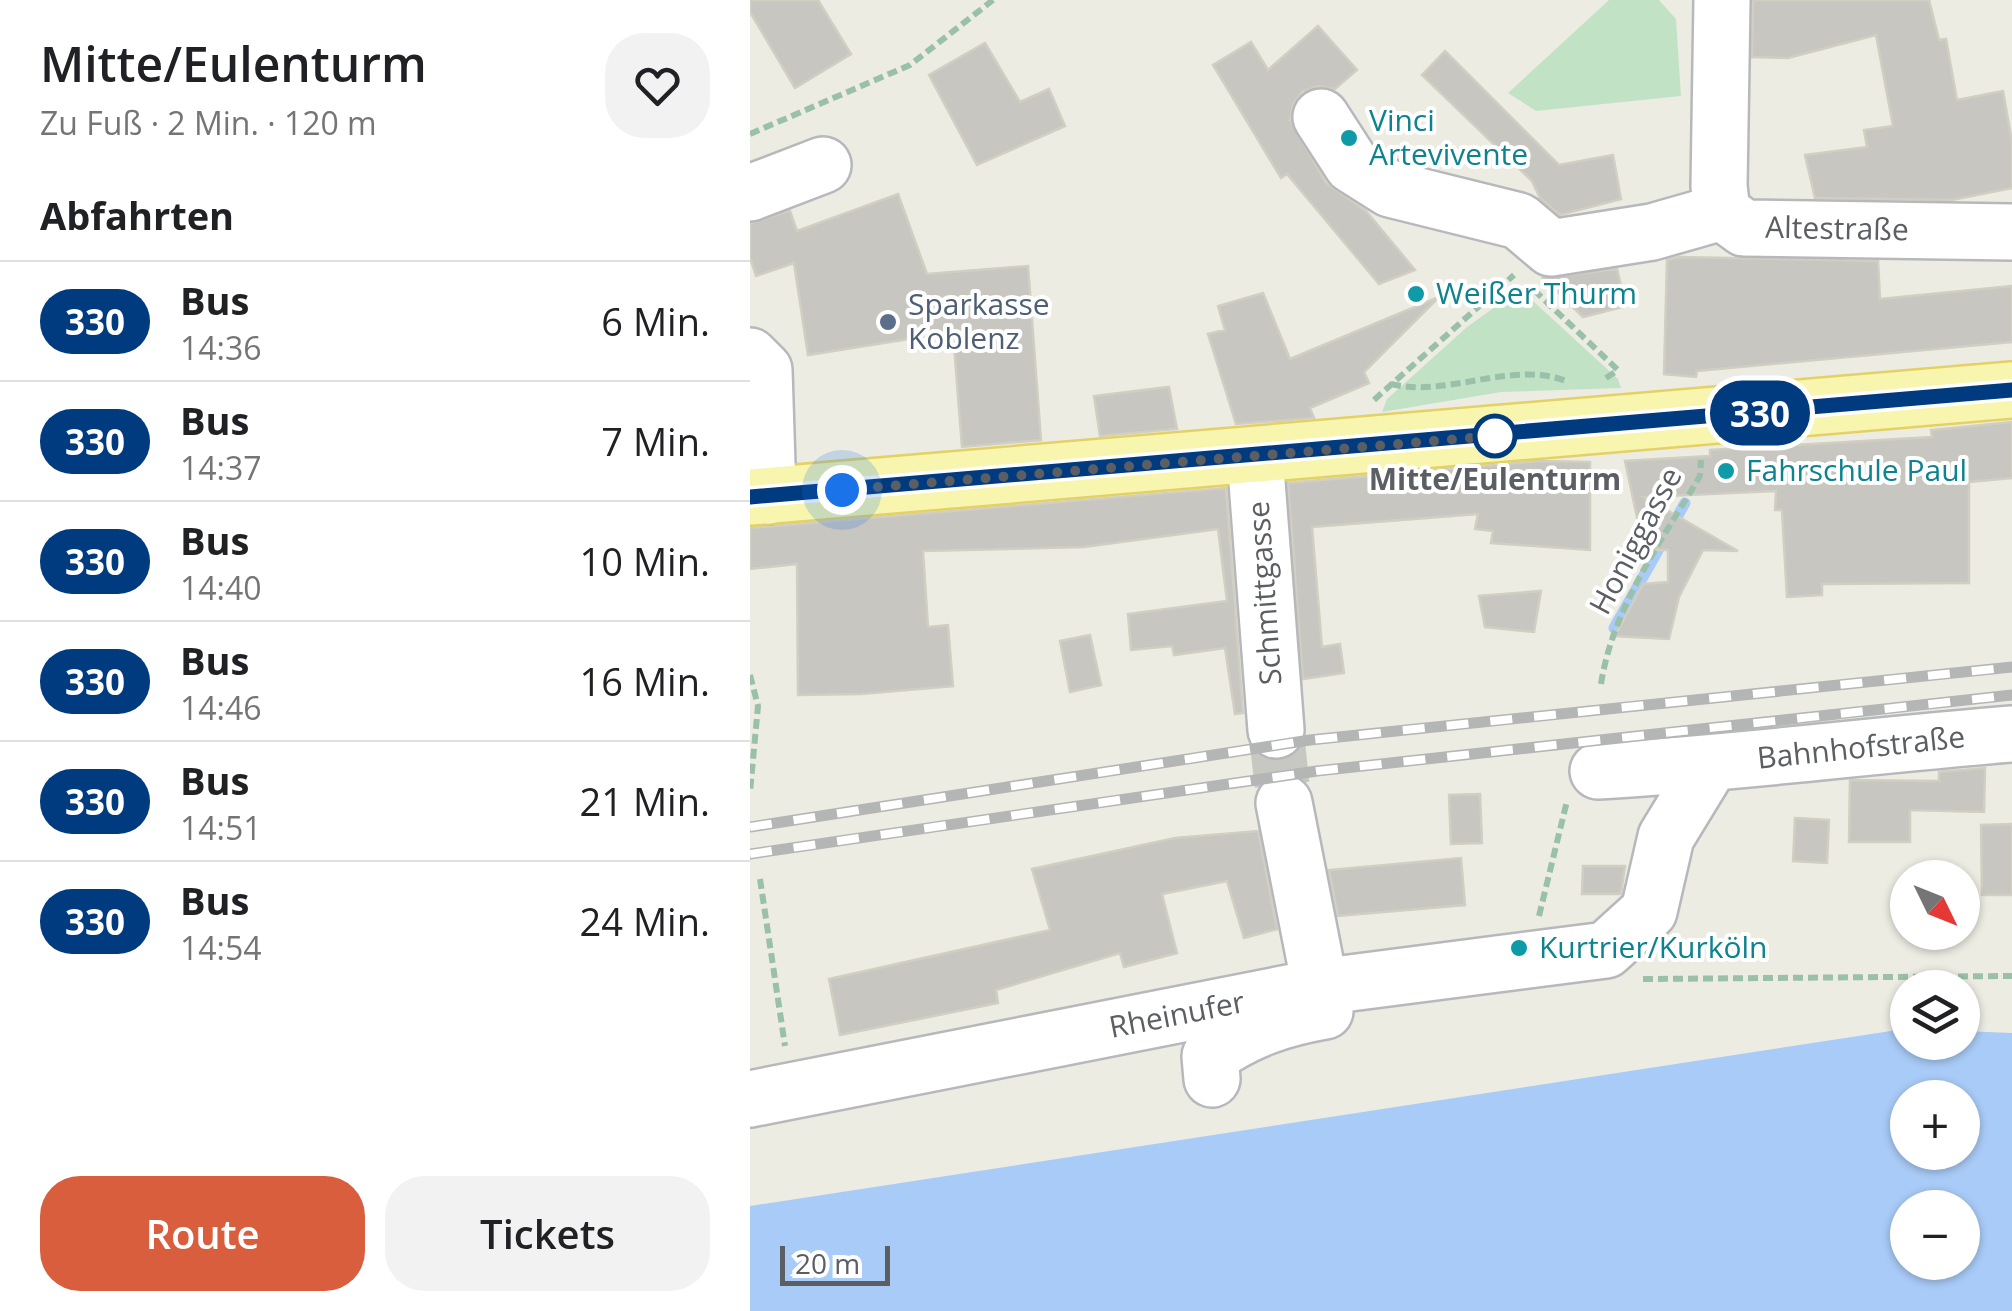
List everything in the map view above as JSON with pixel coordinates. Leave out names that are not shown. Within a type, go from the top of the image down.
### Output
[{"type":"main road","points":[[759,496],[1318,452],[2012,390]]},
{"type":"street","points":[[1722,0],[1718,186],[1722,212]]},
{"type":"street","points":[[1320,117],[1352,165],[1390,189],[1519,221],[1534,261]]},
{"type":"street","points":[[750,194],[822,165]]},
{"type":"street","name":"Altestraße","points":[[1534,261],[1722,212],[1744,228],[2012,232]]},
{"type":"street","points":[[750,356],[764,370],[759,496]]},
{"type":"street","name":"Schmittgasse","points":[[1254,456],[1276,730]]},
{"type":"street","name":"Bahnhofstraße","points":[[1598,771],[1710,765],[1780,754],[2012,734]]},
{"type":"street","points":[[1620,965],[1649,912],[1666,838],[1710,765]]},
{"type":"street","points":[[1212,1078],[1210,1056],[1239,1036],[1273,1020],[1324,1011],[1284,803]]},
{"type":"street","name":"Rheinufer","points":[[771,1095],[1318,987],[1528,960],[1620,965]]},
{"type":"path","points":[[750,134],[910,65],[993,0]]},
{"type":"path","points":[[1318,452],[1390,384],[1534,261],[1626,378],[1634,424]]},
{"type":"path","points":[[1592,384],[1618,370]]},
{"type":"path","points":[[1390,384],[1414,390],[1531,374],[1578,385]]},
{"type":"path","name":"Honiggasse","points":[[1600,684],[1614,628],[1700,476],[1701,419]]},
{"type":"path","points":[[750,675],[758,706],[750,792]]},
{"type":"path","points":[[1528,960],[1572,782],[1598,771]]},
{"type":"path","points":[[760,880],[771,1095]]},
{"type":"path","points":[[1620,965],[2012,976]]},
{"type":"green space","points":[[1609,0],[1659,0],[1676,19],[1681,96],[1536,111],[1508,93]]},
{"type":"green space","points":[[1520,289],[1618,379],[1621,388],[1501,392],[1382,412],[1387,399],[1467,327]]},
{"type":"water","points":[[1890,1031],[1890,1060],[1980,1060],[1980,1032],[2012,1033],[2012,1311],[750,1311],[750,1206]]},
{"type":"building","points":[[750,0],[818,0],[851,54],[795,88],[750,12]]},
{"type":"building","points":[[1753,0],[1929,0],[1939,40],[1946,39],[1957,100],[2003,91],[2012,142],[2012,188],[1952,200],[1815,198],[1805,155],[1867,147],[1864,130],[1893,126],[1876,35],[1788,58],[1752,57]]},
{"type":"building","points":[[1318,26],[1357,70],[1335,89],[1318,86],[1303,91],[1293,104],[1290,120],[1326,183],[1366,211],[1415,270],[1379,284],[1287,174],[1281,178],[1213,65],[1251,42],[1268,70]]},
{"type":"building","points":[[985,43],[1020,102],[1049,89],[1065,126],[977,165],[929,75]]},
{"type":"building","points":[[1445,51],[1559,165],[1613,155],[1621,199],[1560,215],[1540,198],[1532,181],[1422,75]]},
{"type":"building","points":[[898,194],[927,274],[1028,266],[1041,440],[962,447],[953,332],[808,355],[794,263],[756,276],[750,257],[750,223],[790,211],[797,231]]},
{"type":"building","points":[[1679,257],[1878,261],[1880,299],[2012,286],[2012,342],[1697,371],[1696,377],[1664,374],[1667,260]]},
{"type":"building","points":[[1617,269],[1626,306],[1583,317],[1543,278]]},
{"type":"building","points":[[1263,293],[1290,359],[1439,297],[1364,372],[1369,383],[1310,408],[1314,418],[1236,424],[1208,334],[1225,330],[1218,306]]},
{"type":"building","points":[[1169,387],[1177,429],[1100,436],[1094,396]]},
{"type":"building","points":[[2012,422],[2012,478],[1969,482],[1969,583],[1822,584],[1822,595],[1787,597],[1782,510],[1775,510],[1776,491],[1644,497],[1738,551],[1703,550],[1679,597],[1669,639],[1615,636],[1643,584],[1668,582],[1668,550],[1644,550],[1625,461],[1710,456],[1710,450],[1932,437],[1931,430]]},
{"type":"building","points":[[1539,461],[1590,462],[1590,550],[1491,543],[1493,531],[1475,529],[1478,514],[1312,527],[1322,647],[1340,644],[1344,673],[1303,679],[1288,483]]},
{"type":"building","points":[[1226,488],[1243,713],[1235,714],[1225,648],[1174,655],[1172,646],[1131,650],[1128,614],[1227,601],[1218,529],[1084,547],[923,551],[928,627],[948,625],[953,686],[861,694],[798,695],[797,564],[750,569],[750,528]]},
{"type":"building","points":[[1541,591],[1534,632],[1485,627],[1479,596]]},
{"type":"building","points":[[1090,635],[1101,685],[1070,692],[1060,641]]},
{"type":"building","points":[[1985,768],[1984,812],[1910,810],[1910,842],[1849,842],[1850,780],[1939,781],[1939,772]]},
{"type":"building","points":[[1480,794],[1482,843],[1451,844],[1449,795]]},
{"type":"building","points":[[1795,818],[1829,820],[1827,863],[1793,861]]},
{"type":"building","points":[[2012,824],[2012,895],[1982,895],[1981,825]]},
{"type":"building","points":[[1258,831],[1277,929],[1244,938],[1227,881],[1162,894],[1177,953],[1124,967],[1120,953],[996,990],[998,1003],[840,1035],[829,979],[1050,930],[1032,869],[1175,838]]},
{"type":"building","points":[[1461,858],[1465,905],[1338,916],[1329,870]]},
{"type":"building","points":[[1583,866],[1625,866],[1621,894],[1582,894]]},
{"type":"waterway","points":[[1614,628],[1685,503]]},
{"type":"tunnel","points":[[1276,730],[1284,803]]},
{"type":"railway","points":[[750,827],[1310,740],[2012,667]]},
{"type":"railway","points":[[750,854],[1317,771],[2012,695]]},
{"type":"bus line","name":"330","points":[[750,497],[1318,452],[2012,390]]},
{"type":"place","name":"Vinci Artevivente","points":[[1349,138]]},
{"type":"place","name":"Weißer Thurm","points":[[1416,294]]},
{"type":"place","name":"Sparkasse Koblenz","points":[[888,322]]},
{"type":"place","name":"Mitte/Eulenturm","points":[[1495,436]]},
{"type":"place","name":"Fahrschule Paul","points":[[1726,471]]},
{"type":"place","name":"Kurtrier/Kurköln","points":[[1519,948]]},
{"type":"route","points":[[842,490],[1495,436]]}]
